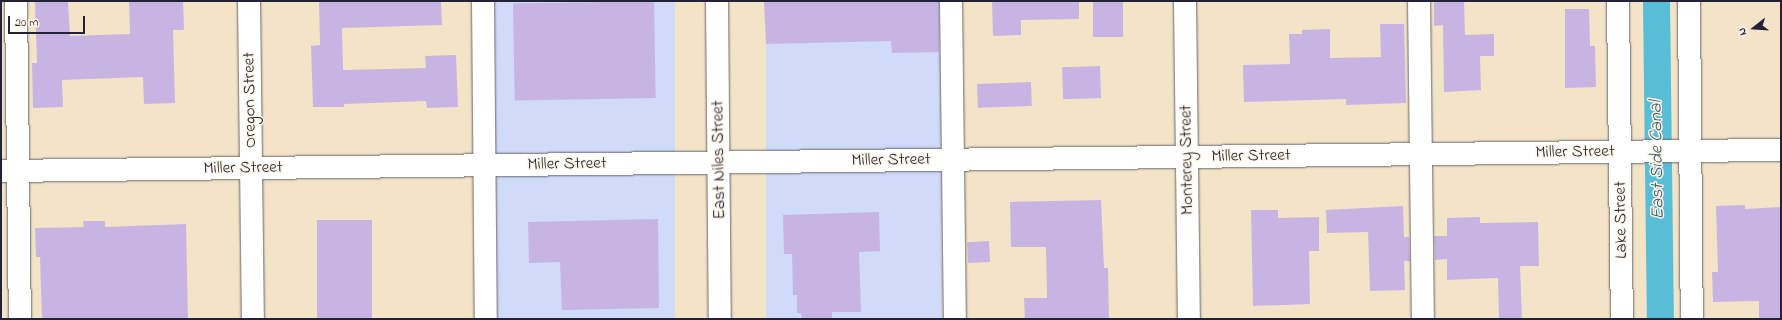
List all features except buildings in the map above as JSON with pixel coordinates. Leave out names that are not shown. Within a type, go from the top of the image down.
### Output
[{"type":"street","points":[[16,1],[10,171],[20,319]]},
{"type":"street","name":"Oregon Street","points":[[249,1],[253,319]]},
{"type":"street","points":[[483,1],[486,165],[486,319]]},
{"type":"street","name":"East Niles Street","points":[[717,1],[720,319]]},
{"type":"street","points":[[951,1],[955,319]]},
{"type":"street","name":"Monterey Street","points":[[1185,1],[1189,319]]},
{"type":"street","points":[[1419,1],[1423,319]]},
{"type":"street","name":"Lake Street","points":[[1618,1],[1622,319]]},
{"type":"street","points":[[1689,1],[1692,319]]},
{"type":"street","name":"Miller Street","points":[[10,171],[1781,150]]},
{"type":"shaded area","points":[[490,1],[675,1],[675,319],[490,319]]},
{"type":"shaded area","points":[[766,1],[942,1],[942,319],[766,319]]},
{"type":"waterway","name":"East Side Canal","points":[[1656,1],[1660,319]]}]
